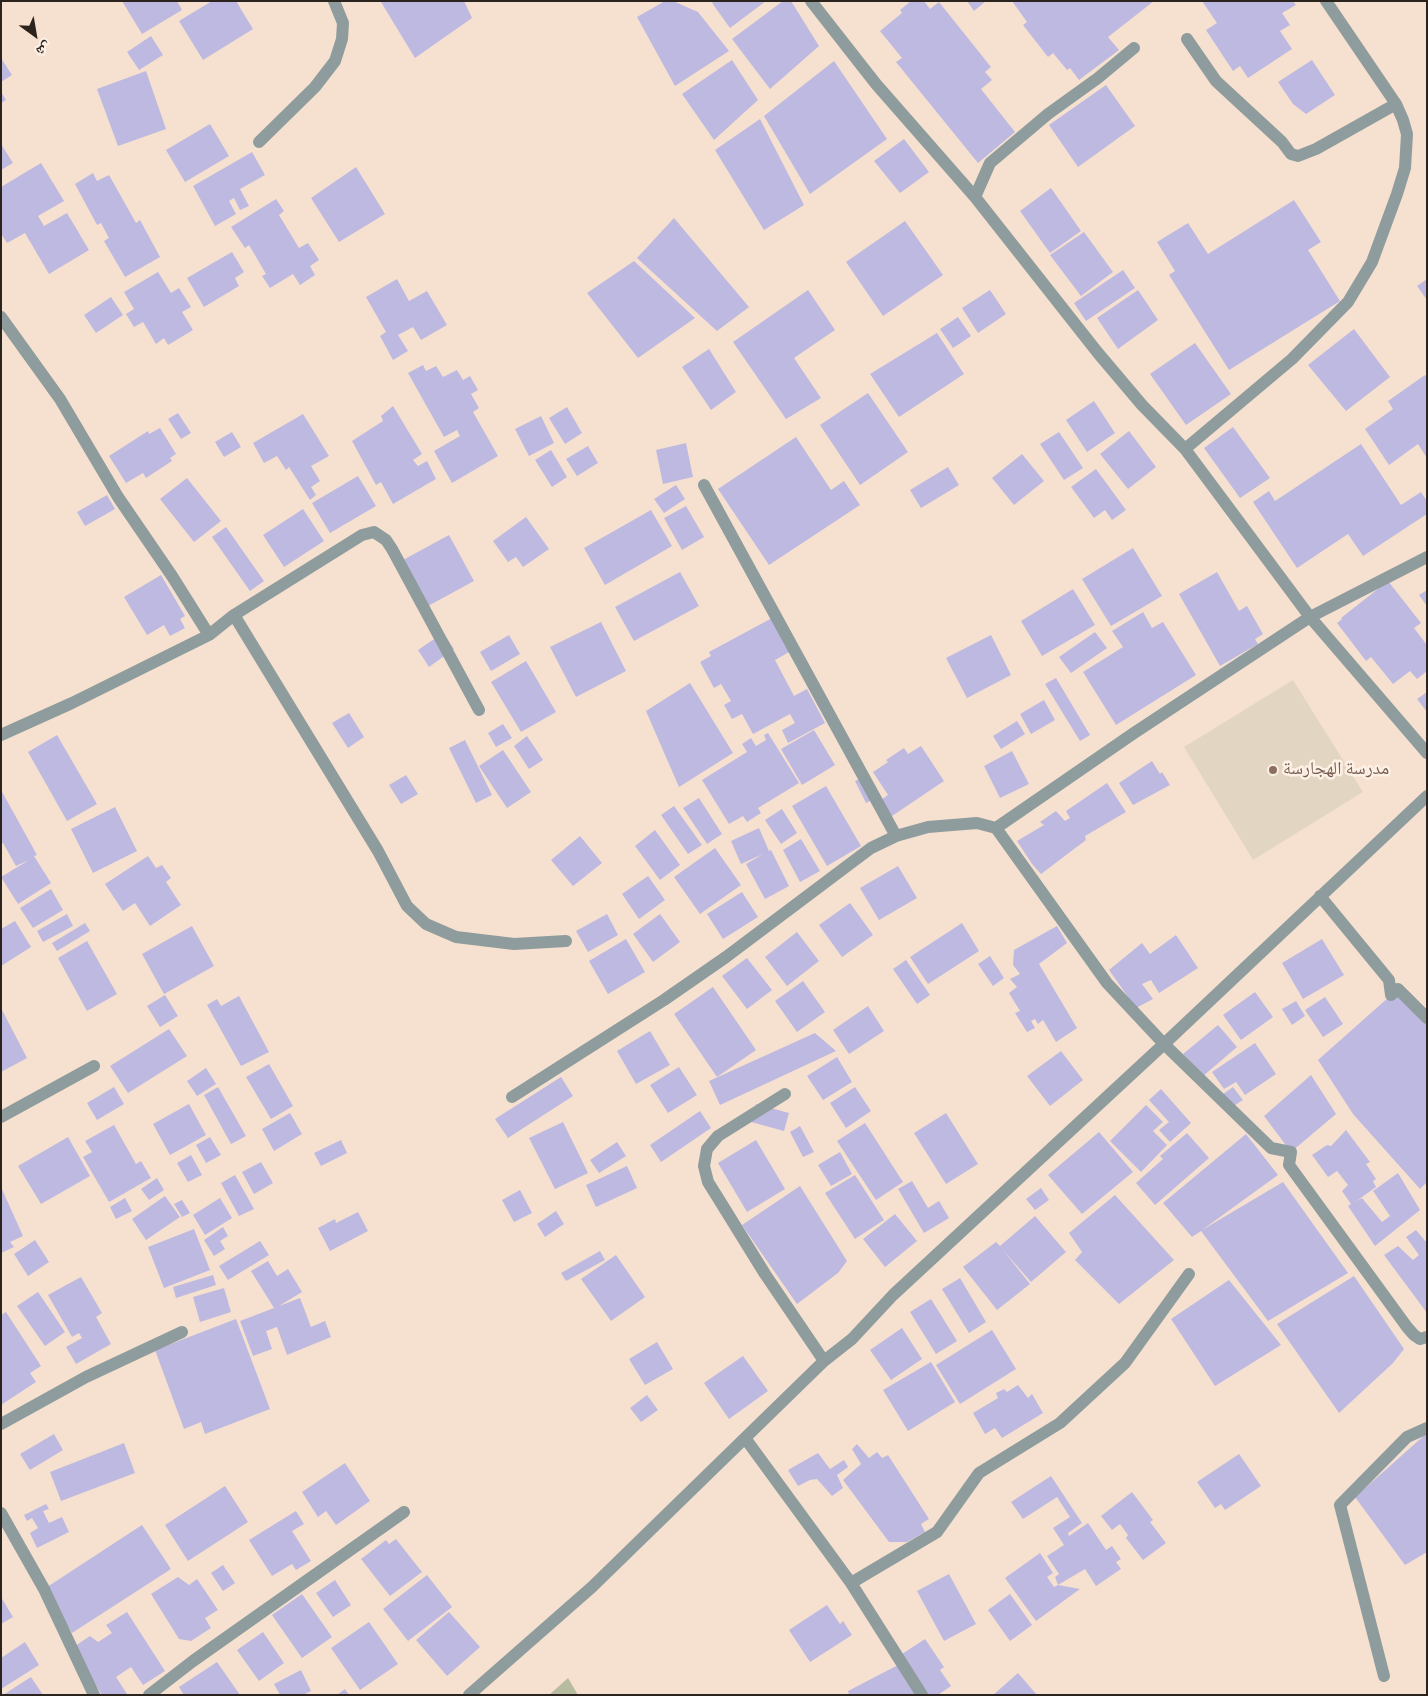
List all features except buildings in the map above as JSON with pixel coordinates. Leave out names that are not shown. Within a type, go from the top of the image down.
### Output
[{"type":"street","points":[[259,142],[315,87],[335,61],[342,39],[343,23],[334,1]]},
{"type":"street","points":[[811,1],[876,84],[975,197],[1098,353],[1142,405],[1185,449],[1310,617],[1427,753]]},
{"type":"street","points":[[1185,449],[1292,359],[1348,302],[1372,262],[1384,234],[1405,168],[1407,134],[1396,104],[1326,1]]},
{"type":"street","points":[[1187,40],[1216,82],[1282,142],[1291,154],[1298,156],[1316,149],[1396,104]]},
{"type":"street","points":[[975,197],[990,164],[1048,114],[1098,78],[1134,48]]},
{"type":"street","points":[[1,317],[60,399],[118,497],[172,576],[209,635]]},
{"type":"street","points":[[704,485],[896,836]]},
{"type":"street","points":[[1,735],[209,635],[234,615],[362,535],[374,532],[386,540],[392,549],[479,710]]},
{"type":"street","points":[[996,828],[1142,728],[1310,617],[1427,557]]},
{"type":"street","points":[[234,615],[372,842],[407,906],[426,924],[456,937],[514,944],[566,941]]},
{"type":"street","points":[[469,1695],[592,1588],[824,1361],[852,1338],[893,1296],[1427,796]]},
{"type":"street","points":[[512,1097],[664,1000],[726,957],[870,848],[896,836],[928,827],[978,823],[996,828],[1107,983],[1164,1044],[1271,1148],[1291,1152],[1289,1165],[1407,1327],[1420,1339],[1427,1337]]},
{"type":"street","points":[[1320,896],[1388,980],[1391,995],[1398,989],[1427,1018]]},
{"type":"street","points":[[1,1117],[94,1066]]},
{"type":"street","points":[[785,1094],[718,1136],[707,1149],[704,1166],[708,1182],[765,1274],[824,1361]]},
{"type":"street","points":[[851,1583],[937,1532],[979,1473],[1060,1424],[1125,1363],[1189,1274]]},
{"type":"street","points":[[1,1424],[86,1377],[182,1332]]},
{"type":"street","points":[[1384,1676],[1340,1505],[1407,1437],[1427,1428]]},
{"type":"street","points":[[745,1438],[851,1583],[922,1695]]},
{"type":"street","points":[[149,1695],[193,1660],[404,1512]]},
{"type":"street","points":[[1,1513],[44,1589],[94,1695]]},
{"type":"shaded area","name":"مدرسة الهجارسة","points":[[1293,680],[1363,792],[1253,860],[1184,747]]},
{"type":"green space","points":[[568,1678],[578,1695],[549,1695]]},
{"type":"place","name":"مدرسة الهجارسة","points":[[1273,770]]}]
